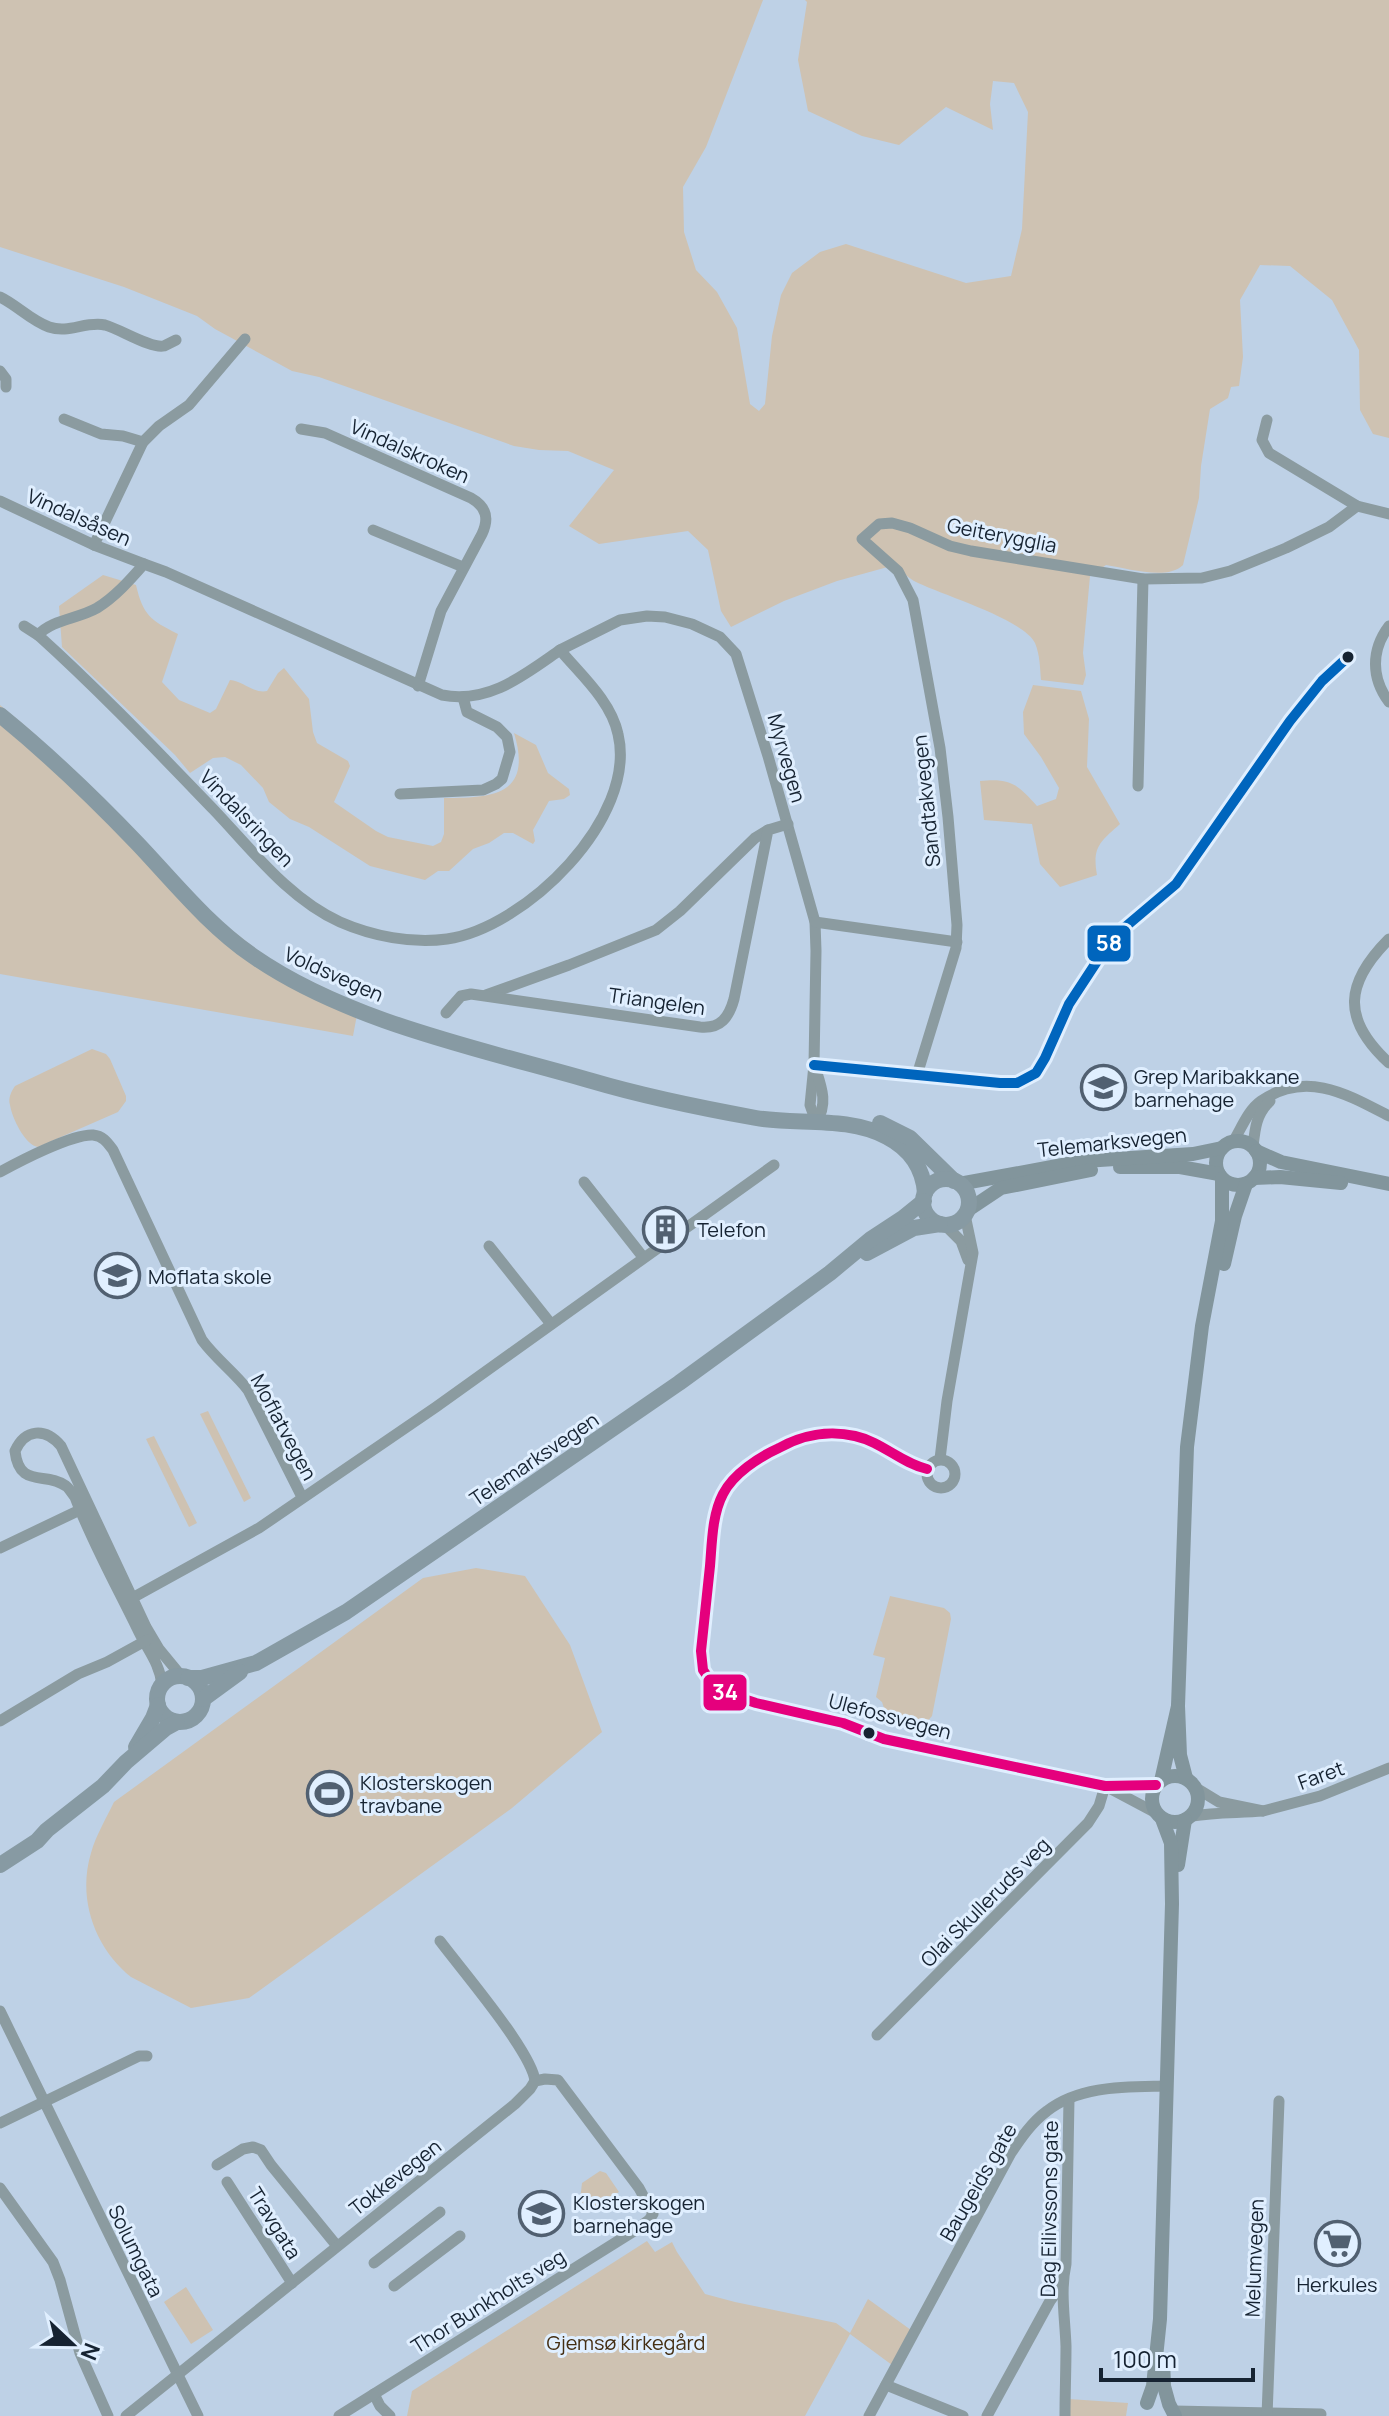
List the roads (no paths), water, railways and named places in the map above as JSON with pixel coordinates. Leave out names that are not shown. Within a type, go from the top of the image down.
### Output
[{"type":"highway","name":"Voldsvegen","points":[[0,715],[87,793],[224,934],[293,981],[360,1010],[437,1036],[623,1090],[755,1117],[817,1115],[867,1119],[901,1132],[957,1182]]},
{"type":"highway","name":"Voldsvegen","points":[[817,1115],[861,1127],[900,1145],[922,1172],[924,1197]]},
{"type":"highway","points":[[936,1182],[957,1182],[967,1193],[966,1212],[957,1222],[942,1225],[926,1213],[924,1197],[936,1182]]},
{"type":"highway","name":"Telemarksvegen","points":[[126,1762],[153,1718],[162,1685],[174,1677],[202,1678],[251,1664],[290,1646],[382,1588],[657,1399],[830,1273],[871,1239],[915,1210],[924,1197]]},
{"type":"highway","name":"Telemarksvegen","points":[[830,1273],[914,1228],[942,1225]]},
{"type":"highway","name":"Telemarksvegen","points":[[0,1865],[37,1841],[166,1728],[193,1718],[200,1710],[203,1699],[251,1664]]},
{"type":"highway","points":[[185,1677],[197,1684],[203,1699]]},
{"type":"highway","points":[[158,1705],[165,1716],[177,1722]]},
{"type":"highway","name":"Telemarksvegen","points":[[0,1856],[47,1830]]},
{"type":"main road","points":[[1172,1904],[1189,1818],[1199,1802],[1180,1755],[1178,1706],[1187,1447],[1202,1326],[1222,1221],[1216,1159],[1228,1145],[1244,1142],[1281,1162],[1389,1184],[1280,1177],[1236,1185],[1220,1177]]},
{"type":"main road","name":"Telemarksvegen","points":[[957,1182],[1084,1161],[1193,1154],[1228,1145]]},
{"type":"main road","points":[[1201,1345],[1235,1216],[1260,1165],[1254,1149]]},
{"type":"main road","name":"Telemarksvegen","points":[[966,1212],[1001,1188],[1111,1167],[1180,1167],[1220,1177]]},
{"type":"main road","points":[[1139,2416],[1153,2386],[1160,2319],[1172,1904],[1171,1843],[1152,1797],[1178,1706]]},
{"type":"main road","points":[[1158,1783],[1172,1776],[1191,1783]]},
{"type":"main road","points":[[1159,1816],[1169,1822],[1189,1818]]},
{"type":"main road","points":[[1160,2319],[1164,2386],[1173,2410]]},
{"type":"main road","points":[[1147,2403],[1157,2401],[1173,2410]]},
{"type":"street","points":[[0,297],[40,323],[58,329],[98,324],[156,346],[165,346],[176,340]]},
{"type":"street","points":[[94,545],[143,442],[196,398],[245,339]]},
{"type":"street","points":[[0,371],[6,379],[6,387]]},
{"type":"street","points":[[64,419],[97,433],[130,437],[143,442]]},
{"type":"street","points":[[1267,420],[1262,433],[1266,450],[1357,506],[1389,514]]},
{"type":"street","name":"Vindalskroken","points":[[301,429],[319,431],[340,439],[477,501],[486,514],[486,524],[441,611],[418,686]]},
{"type":"street","name":"Vindalsåsen","points":[[0,501],[94,545],[144,564]]},
{"type":"street","name":"Geiterygglia","points":[[862,539],[879,524],[892,523],[960,549],[1143,579],[1179,580],[1216,576],[1263,558],[1315,534],[1348,515],[1357,506]]},
{"type":"street","points":[[373,530],[463,567]]},
{"type":"street","name":"Sandtakvegen","points":[[862,539],[898,571],[917,614],[940,748],[952,863],[957,942],[917,1075]]},
{"type":"street","points":[[38,635],[52,625],[96,608],[144,564],[442,695],[463,697],[484,694],[507,685],[560,650]]},
{"type":"street","points":[[1138,786],[1143,579]]},
{"type":"street","name":"Myrvegen","points":[[560,650],[604,626],[632,616],[680,620],[720,637],[734,650],[815,922],[814,1065],[821,1085],[817,1115]]},
{"type":"street","name":"Vindalsringen","points":[[24,626],[38,635],[108,701],[270,869],[309,904],[338,921],[364,931],[388,937],[433,940],[473,932],[531,900],[577,854],[600,821],[612,796],[621,748],[615,720],[595,690],[560,650]]},
{"type":"street","points":[[1389,626],[1381,638],[1375,661],[1378,682],[1389,702]]},
{"type":"street","points":[[814,1065],[1009,1083],[1024,1081],[1036,1073],[1070,1001],[1107,946],[1176,884],[1290,721],[1322,681],[1348,657]]},
{"type":"street","points":[[400,794],[483,790],[502,779],[510,752],[507,737],[497,727],[467,712],[463,697]]},
{"type":"street","name":"Triangelen","points":[[485,995],[656,930],[680,911],[755,838],[788,824]]},
{"type":"street","name":"Triangelen","points":[[446,1013],[461,996],[485,995],[714,1027],[729,1015],[734,999],[768,830]]},
{"type":"street","points":[[815,922],[957,942]]},
{"type":"street","points":[[1389,939],[1365,965],[1354,1002],[1366,1039],[1389,1063]]},
{"type":"street","points":[[1228,1145],[1260,1101],[1306,1085],[1344,1093],[1389,1116]]},
{"type":"street","points":[[1254,1149],[1255,1125],[1260,1113],[1279,1092]]},
{"type":"street","name":"Moflatvegen","points":[[0,1172],[28,1157],[81,1137],[95,1135],[105,1139],[113,1150],[202,1340],[248,1390],[302,1497]]},
{"type":"street","name":"Moflatvegen","points":[[129,1600],[259,1528],[436,1407],[774,1165]]},
{"type":"street","points":[[584,1182],[643,1257]]},
{"type":"street","points":[[940,1459],[973,1253],[966,1212]]},
{"type":"street","points":[[942,1225],[961,1241],[970,1272]]},
{"type":"street","points":[[489,1246],[551,1324]]},
{"type":"street","points":[[84,1508],[65,1485],[23,1472],[15,1455],[21,1439],[37,1433],[47,1435],[55,1439],[66,1456],[84,1508],[148,1640],[162,1685]]},
{"type":"street","name":"Ulefossvegen","points":[[927,1469],[909,1463],[875,1443],[854,1436],[825,1434],[789,1442],[771,1451],[737,1477],[723,1493],[714,1525],[701,1651],[703,1670],[708,1679],[726,1693],[843,1723],[884,1739],[1105,1786],[1158,1783]]},
{"type":"street","points":[[946,1460],[955,1468],[956,1474],[950,1485],[938,1488],[929,1481],[927,1469],[935,1461],[946,1460]]},
{"type":"street","points":[[0,1548],[84,1508]]},
{"type":"street","points":[[148,1640],[185,1677]]},
{"type":"street","points":[[0,1721],[78,1674],[148,1640]]},
{"type":"street","name":"Faret","points":[[1189,1818],[1218,1812],[1263,1811],[1320,1796],[1389,1768]]},
{"type":"street","name":"Faret","points":[[1191,1783],[1219,1802],[1263,1811]]},
{"type":"street","name":"Ulefossvegen","points":[[1105,1786],[1159,1816]]},
{"type":"street","name":"Olai Skulleruds veg","points":[[877,2035],[1088,1823],[1099,1806],[1105,1786]]},
{"type":"street","points":[[440,1941],[515,2040],[532,2068],[535,2081]]},
{"type":"street","name":"Solumgata","points":[[0,2011],[198,2416]]},
{"type":"street","points":[[0,2123],[139,2056],[147,2056]]},
{"type":"street","name":"Thor Bunkholts veg","points":[[339,2416],[634,2231],[653,2214],[639,2188],[564,2085],[556,2079],[535,2081]]},
{"type":"street","name":"Tokkevegen","points":[[126,2416],[515,2104],[535,2081]]},
{"type":"street","name":"Baugeids gate","points":[[869,2416],[1011,2153],[1041,2116],[1048,2109],[1095,2090],[1166,2086]]},
{"type":"street","name":"Dag Eilivssons gate","points":[[1065,2416],[1066,2346],[1061,2286],[1066,2264],[1069,2099]]},
{"type":"street","name":"Melumvegen","points":[[1267,2415],[1279,2101]]},
{"type":"street","name":"Travgata","points":[[217,2165],[243,2149],[253,2147],[261,2150],[337,2246]]},
{"type":"street","name":"Travgata","points":[[227,2182],[292,2283]]},
{"type":"street","points":[[0,2188],[53,2262],[80,2353],[108,2416]]},
{"type":"street","points":[[374,2263],[440,2212]]},
{"type":"street","points":[[394,2286],[460,2236]]},
{"type":"street","points":[[987,2416],[1061,2286]]},
{"type":"street","points":[[886,2385],[963,2416]]},
{"type":"street","points":[[374,2394],[390,2416]]},
{"type":"street","points":[[1173,2410],[1324,2415]]},
{"type":"place","name":"Grep Maribakkane barnehage","points":[[1103,1087]]},
{"type":"place","name":"Telefon","points":[[666,1229]]},
{"type":"place","name":"Moflata skole","points":[[117,1276]]},
{"type":"place","name":"Klosterskogen travbane","points":[[329,1793]]},
{"type":"place","name":"Klosterskogen barnehage","points":[[542,2214]]},
{"type":"place","name":"Herkules","points":[[1337,2244]]},
{"type":"park label","name":"Gjemsø kirkegård","points":[[626,2342]]}]
